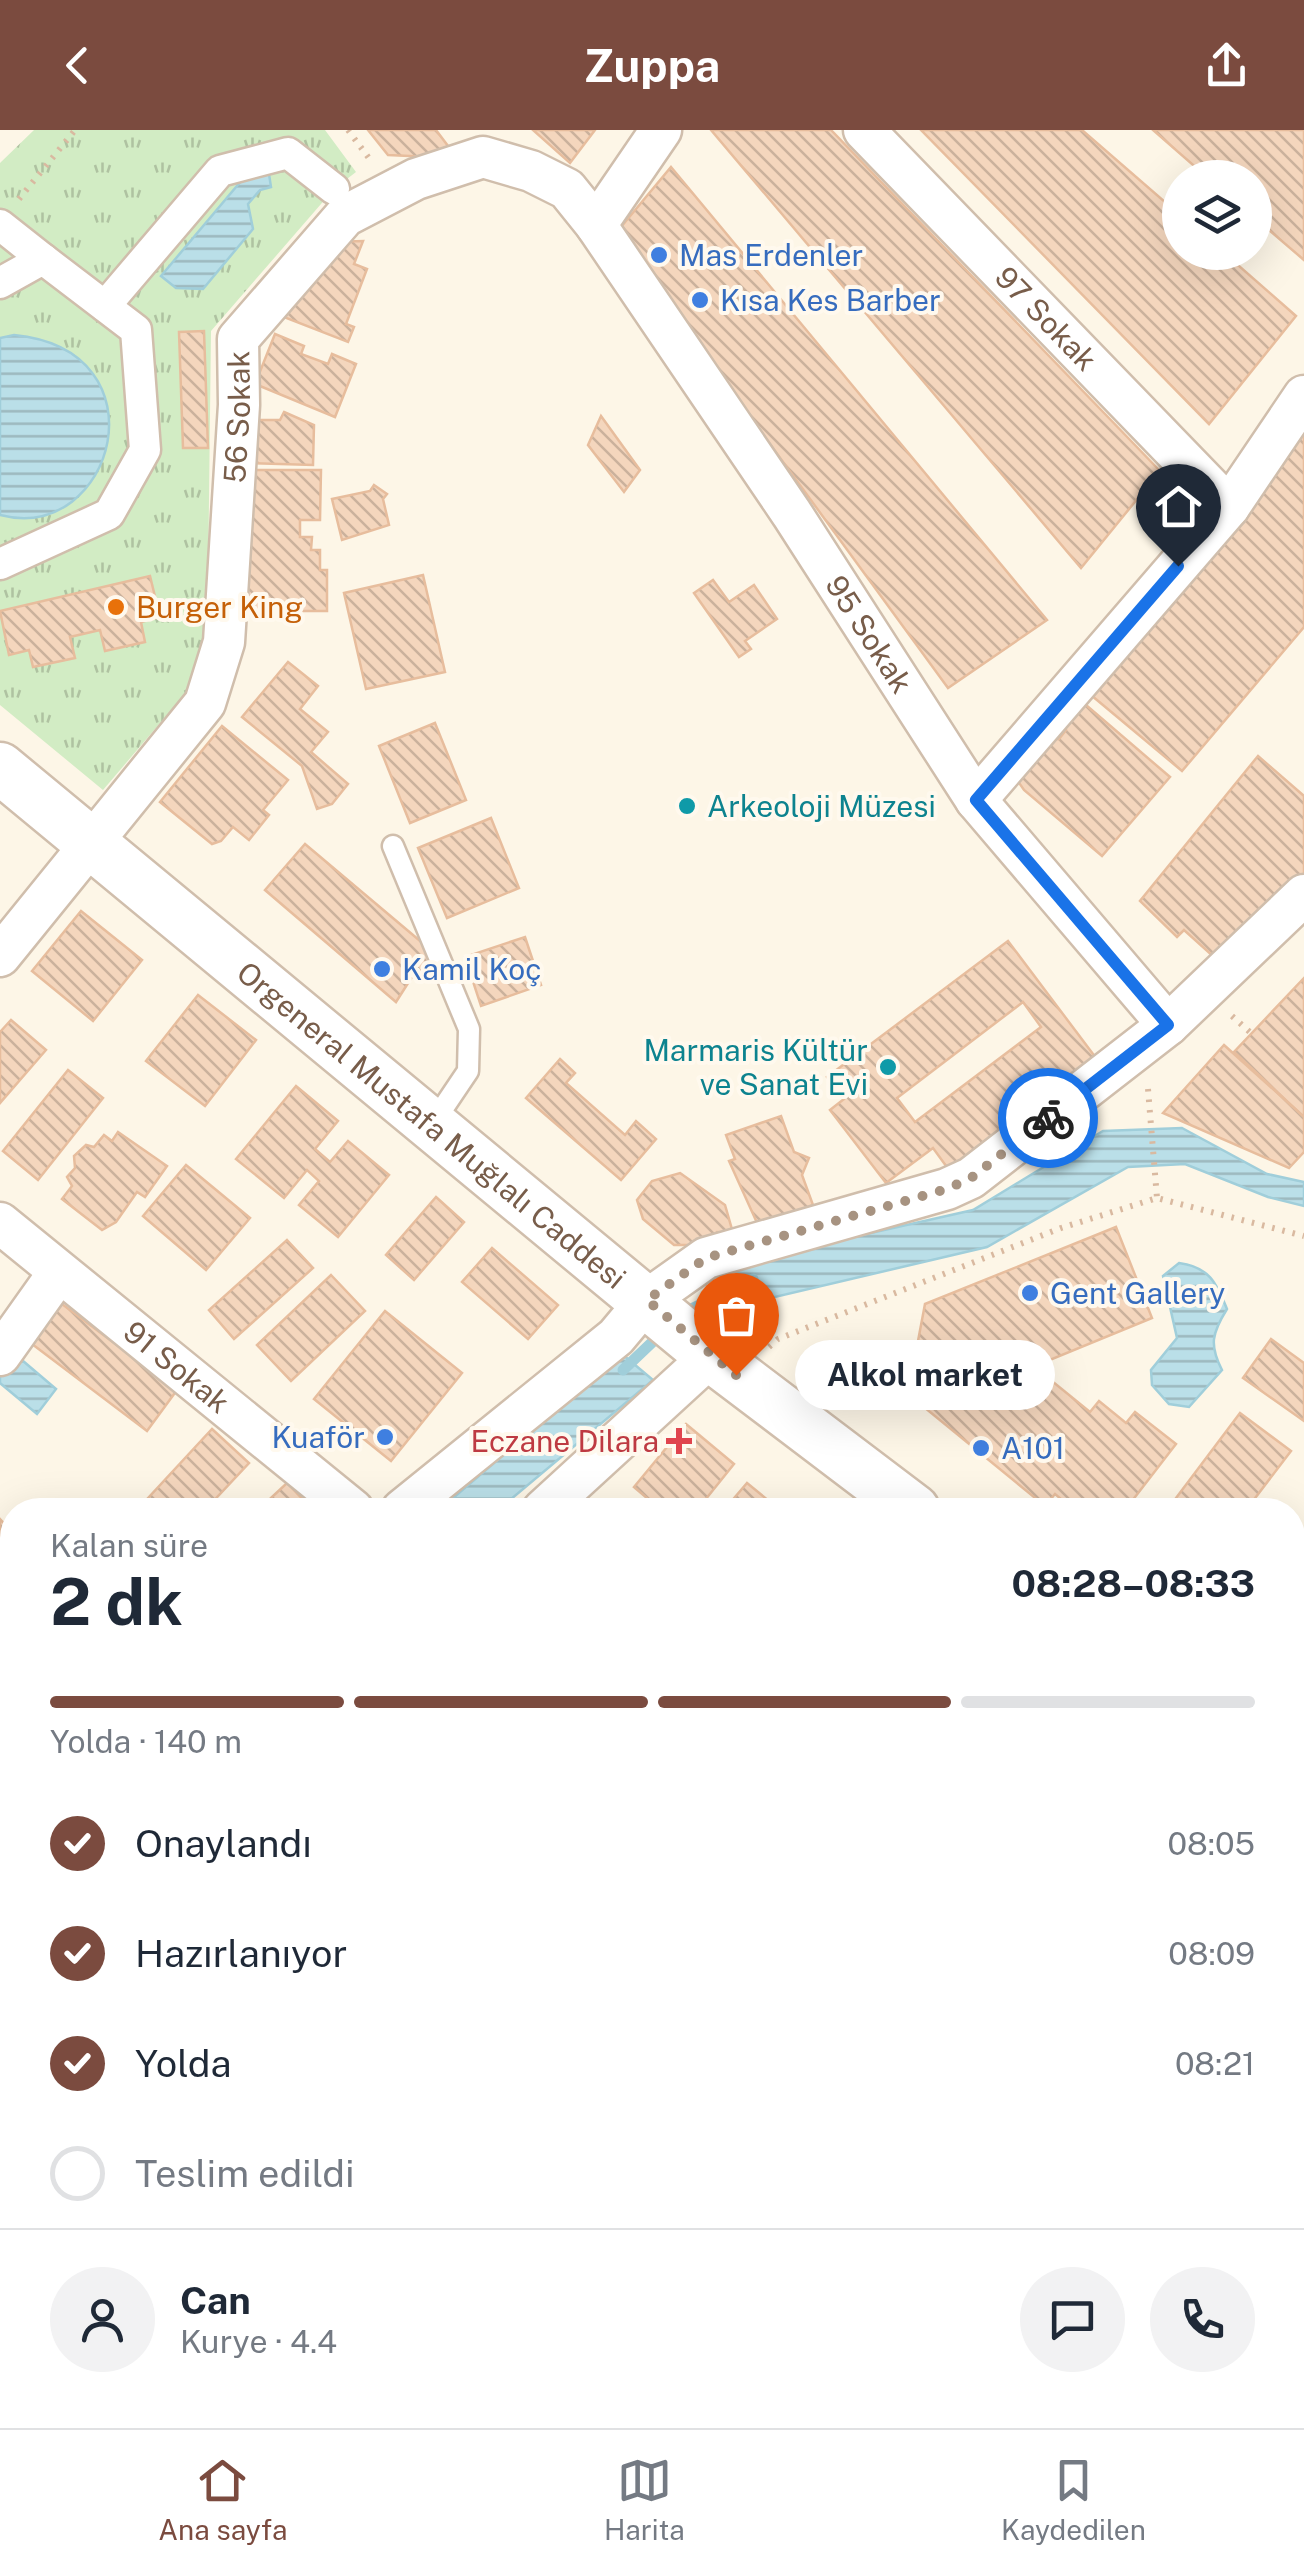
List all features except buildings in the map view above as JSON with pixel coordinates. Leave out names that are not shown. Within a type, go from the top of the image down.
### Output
[{"type":"street","points":[[596,225],[662,130]]},
{"type":"street","name":"97 Sokak","points":[[864,130],[1229,507]]},
{"type":"street","points":[[105,306],[220,171],[288,153],[334,188]]},
{"type":"street","name":"56 Sokak","points":[[0,956],[95,844],[205,703],[224,642],[240,405],[238,338],[345,216],[416,179],[466,163],[483,158],[531,171],[567,189],[596,225]]},
{"type":"street","points":[[0,564],[109,514],[145,450],[136,330],[43,259],[6,216]]},
{"type":"street","name":"95 Sokak","points":[[596,225],[792,514],[976,800],[1168,1025]]},
{"type":"street","points":[[0,283],[43,259]]},
{"type":"street","points":[[976,800],[1229,507],[1304,396]]},
{"type":"street","name":"Orgeneral Mustafa Muğlalı Caddesi","points":[[0,768],[713,1357],[898,1498]]},
{"type":"street","points":[[417,1498],[616,1337],[706,1258],[947,1189],[971,1178],[1168,1025],[1304,895]]},
{"type":"street","name":"91 Sokak","points":[[0,1222],[338,1498]]},
{"type":"street","points":[[0,1355],[58,1272]]},
{"type":"street","points":[[557,1498],[713,1357]]},
{"type":"lane","points":[[393,846],[469,1030],[468,1071],[433,1123]]},
{"type":"path","points":[[6,216],[75,130]]},
{"type":"path","points":[[348,130],[375,166]]},
{"type":"path","points":[[1150,1121],[1157,1198]]},
{"type":"path","points":[[713,1357],[778,1339],[1060,1228],[1157,1198],[1304,1236]]},
{"type":"green space","points":[[34,130],[325,130],[356,172],[334,189],[211,331],[207,668],[103,790],[0,705],[0,163]]},
{"type":"water","points":[[247,174],[269,174],[271,187],[260,190],[248,204],[253,229],[203,289],[176,288],[161,276]]},
{"type":"water","points":[[14,335],[62,348],[93,374],[107,406],[108,442],[95,475],[72,502],[40,516],[0,515],[0,338]]},
{"type":"water","points":[[1182,1128],[1267,1174],[1304,1182],[1304,1206],[1268,1197],[1185,1164],[1128,1167],[987,1247],[745,1304],[733,1264],[973,1210],[1103,1131]]},
{"type":"water","points":[[1179,1263],[1198,1268],[1210,1277],[1227,1309],[1214,1339],[1222,1370],[1189,1407],[1169,1404],[1152,1385],[1151,1370],[1177,1338],[1163,1276]]},
{"type":"water","points":[[622,1354],[653,1380],[512,1498],[453,1498]]},
{"type":"water","points":[[16,1355],[56,1389],[37,1414],[0,1383],[0,1375]]},
{"type":"waterway","points":[[681,1314],[753,1279]]},
{"type":"waterway","points":[[623,1370],[664,1331]]},
{"type":"way so far","points":[[736,1375],[647,1300],[706,1258],[947,1189],[971,1178],[1048,1118]]},
{"type":"place","name":"Mas Erdenler","points":[[659,255]]},
{"type":"place","name":"Kısa Kes Barber","points":[[700,300]]},
{"type":"place","name":"Burger King","points":[[116,607]]},
{"type":"place","name":"Arkeoloji Müzesi","points":[[687,806]]},
{"type":"place","name":"Kamil Koç","points":[[382,969]]},
{"type":"place","name":"Marmaris Kültür ve Sanat Evi","points":[[888,1067]]},
{"type":"place","name":"Gent Gallery","points":[[1030,1293]]},
{"type":"place","name":"Alkol market","points":[[736,1375]]},
{"type":"place","name":"Kuaför","points":[[385,1437]]},
{"type":"place","name":"Eczane Dilara","points":[[679,1441]]},
{"type":"place","name":"A101","points":[[981,1448]]},
{"type":"route","points":[[1048,1118],[1168,1025],[976,800],[1178,566]]}]
